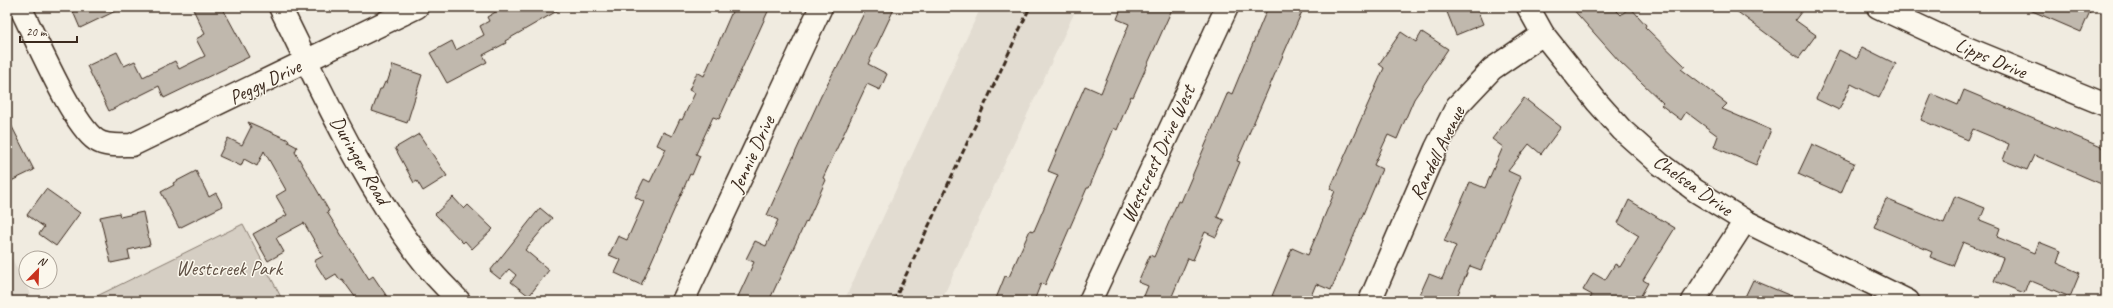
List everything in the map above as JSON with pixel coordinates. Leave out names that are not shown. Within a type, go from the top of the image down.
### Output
[{"type":"street","name":"Peggy Drive","points":[[20,7],[72,109],[87,132],[97,141],[109,145],[132,145],[307,62],[417,7]]},
{"type":"street","name":"Duringer Road","points":[[280,7],[341,130],[377,193],[426,266],[459,301]]},
{"type":"street","name":"Jennie Drive","points":[[683,301],[821,7]]},
{"type":"street","name":"Westcrest Drive West","points":[[1090,301],[1227,7]]},
{"type":"street","name":"Chelsea Drive","points":[[1528,7],[1543,34],[1596,102],[1622,130],[1660,164],[1696,191],[1745,221],[1908,301]]},
{"type":"street","name":"Lipps Drive","points":[[1878,7],[1964,47],[2106,105]]},
{"type":"street","name":"Randell Avenue","points":[[1370,301],[1436,148],[1458,106],[1492,69],[1543,34]]},
{"type":"street","points":[[1693,301],[1745,221]]},
{"type":"shaded area","points":[[981,7],[1077,7],[941,301],[844,301]]},
{"type":"shaded area","points":[[7,249],[18,270],[18,290],[28,290],[34,301],[7,301]]},
{"type":"green space","name":"Westcreek Park","points":[[243,224],[283,301],[87,301]]},
{"type":"building","points":[[71,7],[124,7],[80,28]]},
{"type":"building","points":[[192,7],[222,7],[249,57],[164,98],[159,86],[109,111],[87,66],[117,52],[124,66],[135,61],[143,77],[175,61],[179,69],[205,56],[196,39],[205,34]]},
{"type":"building","points":[[504,7],[564,7],[505,41],[506,43],[483,55],[487,62],[447,83],[430,53],[452,41],[456,50],[484,35],[480,26],[489,21],[487,17]]},
{"type":"building","points":[[734,7],[770,7],[719,119],[713,117],[696,154],[700,156],[692,175],[690,174],[641,285],[615,273],[621,260],[609,255],[618,236],[627,240],[644,202],[635,197],[644,179],[650,182],[666,149],[657,145],[663,132],[672,136],[680,119],[682,120],[695,93],[689,90],[697,72],[704,76]]},
{"type":"building","points":[[867,7],[895,7],[868,64],[887,74],[880,90],[867,84],[823,178],[826,180],[769,301],[736,301],[754,262],[746,259],[755,241],[766,246],[778,220],[767,215],[821,96],[836,67],[837,68]]},
{"type":"building","points":[[1122,7],[1173,7],[1133,97],[1131,96],[1117,130],[1114,128],[1089,188],[1087,188],[1045,285],[1041,283],[1034,301],[995,301],[1005,276],[1009,277],[1030,230],[1034,231],[1058,175],[1048,171],[1085,86],[1101,93],[1129,24],[1117,19]]},
{"type":"building","points":[[1268,7],[1304,7],[1237,161],[1240,162],[1217,217],[1224,220],[1216,237],[1205,232],[1193,260],[1188,258],[1170,301],[1142,301],[1148,286],[1138,282],[1150,255],[1154,257],[1178,201],[1181,202],[1228,92],[1232,94]]},
{"type":"building","points":[[1445,7],[1476,7],[1483,24],[1456,35]]},
{"type":"building","points":[[1571,7],[1613,7],[1621,15],[1630,7],[1646,25],[1645,27],[1685,66],[1681,69],[1727,104],[1722,109],[1771,130],[1756,165],[1714,147],[1718,136],[1686,112],[1681,120],[1661,105],[1663,103],[1619,61]]},
{"type":"building","points":[[1731,7],[1805,7],[1795,20],[1816,35],[1799,58]]},
{"type":"building","points":[[2023,7],[2092,7],[2081,32]]},
{"type":"building","points":[[1401,32],[1416,42],[1422,32],[1448,49],[1414,99],[1397,139],[1388,135],[1374,165],[1382,169],[1331,290],[1316,284],[1309,301],[1285,301],[1272,296],[1292,248],[1308,255],[1335,191],[1330,189],[1384,68],[1379,64]]},
{"type":"building","points":[[1862,47],[1896,64],[1879,98],[1851,84],[1839,110],[1816,99],[1839,50],[1857,59]]},
{"type":"building","points":[[393,65],[422,75],[407,123],[372,111],[380,89],[382,89],[385,82],[387,83]]},
{"type":"building","points":[[1964,90],[2106,149],[2106,186],[2034,155],[2027,170],[2003,160],[2009,144],[1973,129],[1968,140],[1921,120],[1932,94],[1958,105]]},
{"type":"building","points":[[1524,98],[1561,127],[1541,154],[1529,144],[1508,171],[1521,177],[1481,270],[1470,266],[1455,301],[1417,301],[1429,274],[1442,279],[1456,246],[1444,241],[1470,182],[1485,188],[1503,147],[1492,139]]},
{"type":"building","points":[[7,117],[34,170],[7,183]]},
{"type":"building","points":[[248,122],[289,140],[288,142],[297,147],[295,152],[329,211],[327,212],[369,279],[373,276],[390,301],[358,301],[342,279],[340,280],[336,274],[326,280],[314,261],[323,256],[304,223],[276,238],[284,252],[268,261],[253,234],[287,215],[276,196],[286,190],[264,151],[257,166],[244,159],[241,166],[219,156],[228,138],[242,145],[251,127]]},
{"type":"building","points":[[419,134],[447,176],[423,191],[417,181],[414,183],[395,148]]},
{"type":"building","points":[[1812,144],[1854,163],[1841,193],[1798,174]]},
{"type":"building","points":[[196,171],[209,197],[216,193],[223,206],[179,228],[161,192],[174,185],[173,183]]},
{"type":"building","points":[[46,189],[80,213],[56,246],[39,234],[44,227],[27,215]]},
{"type":"building","points":[[1955,196],[1985,208],[1980,220],[2000,228],[1997,237],[2035,253],[2039,242],[2061,251],[2057,263],[2080,273],[2070,297],[2029,280],[2024,293],[1994,281],[2003,258],[1963,242],[1953,266],[1930,257],[1932,252],[1874,227],[1886,199],[1944,223]]},
{"type":"building","points":[[453,197],[464,209],[468,205],[493,229],[472,249],[465,241],[463,243],[435,214]]},
{"type":"building","points":[[1629,200],[1675,228],[1643,280],[1648,283],[1638,301],[1589,301],[1592,295],[1583,290],[1593,273],[1605,280],[1615,264],[1620,267],[1639,236],[1618,223]]},
{"type":"building","points":[[540,208],[552,218],[525,250],[549,270],[529,296],[511,282],[516,275],[509,269],[500,279],[490,271]]},
{"type":"building","points":[[143,212],[150,245],[128,250],[130,259],[111,263],[100,217],[119,213],[120,217]]},
{"type":"building","points":[[1753,280],[1803,301],[1743,301]]},
{"type":"railway","points":[[894,301],[1030,7]]}]
